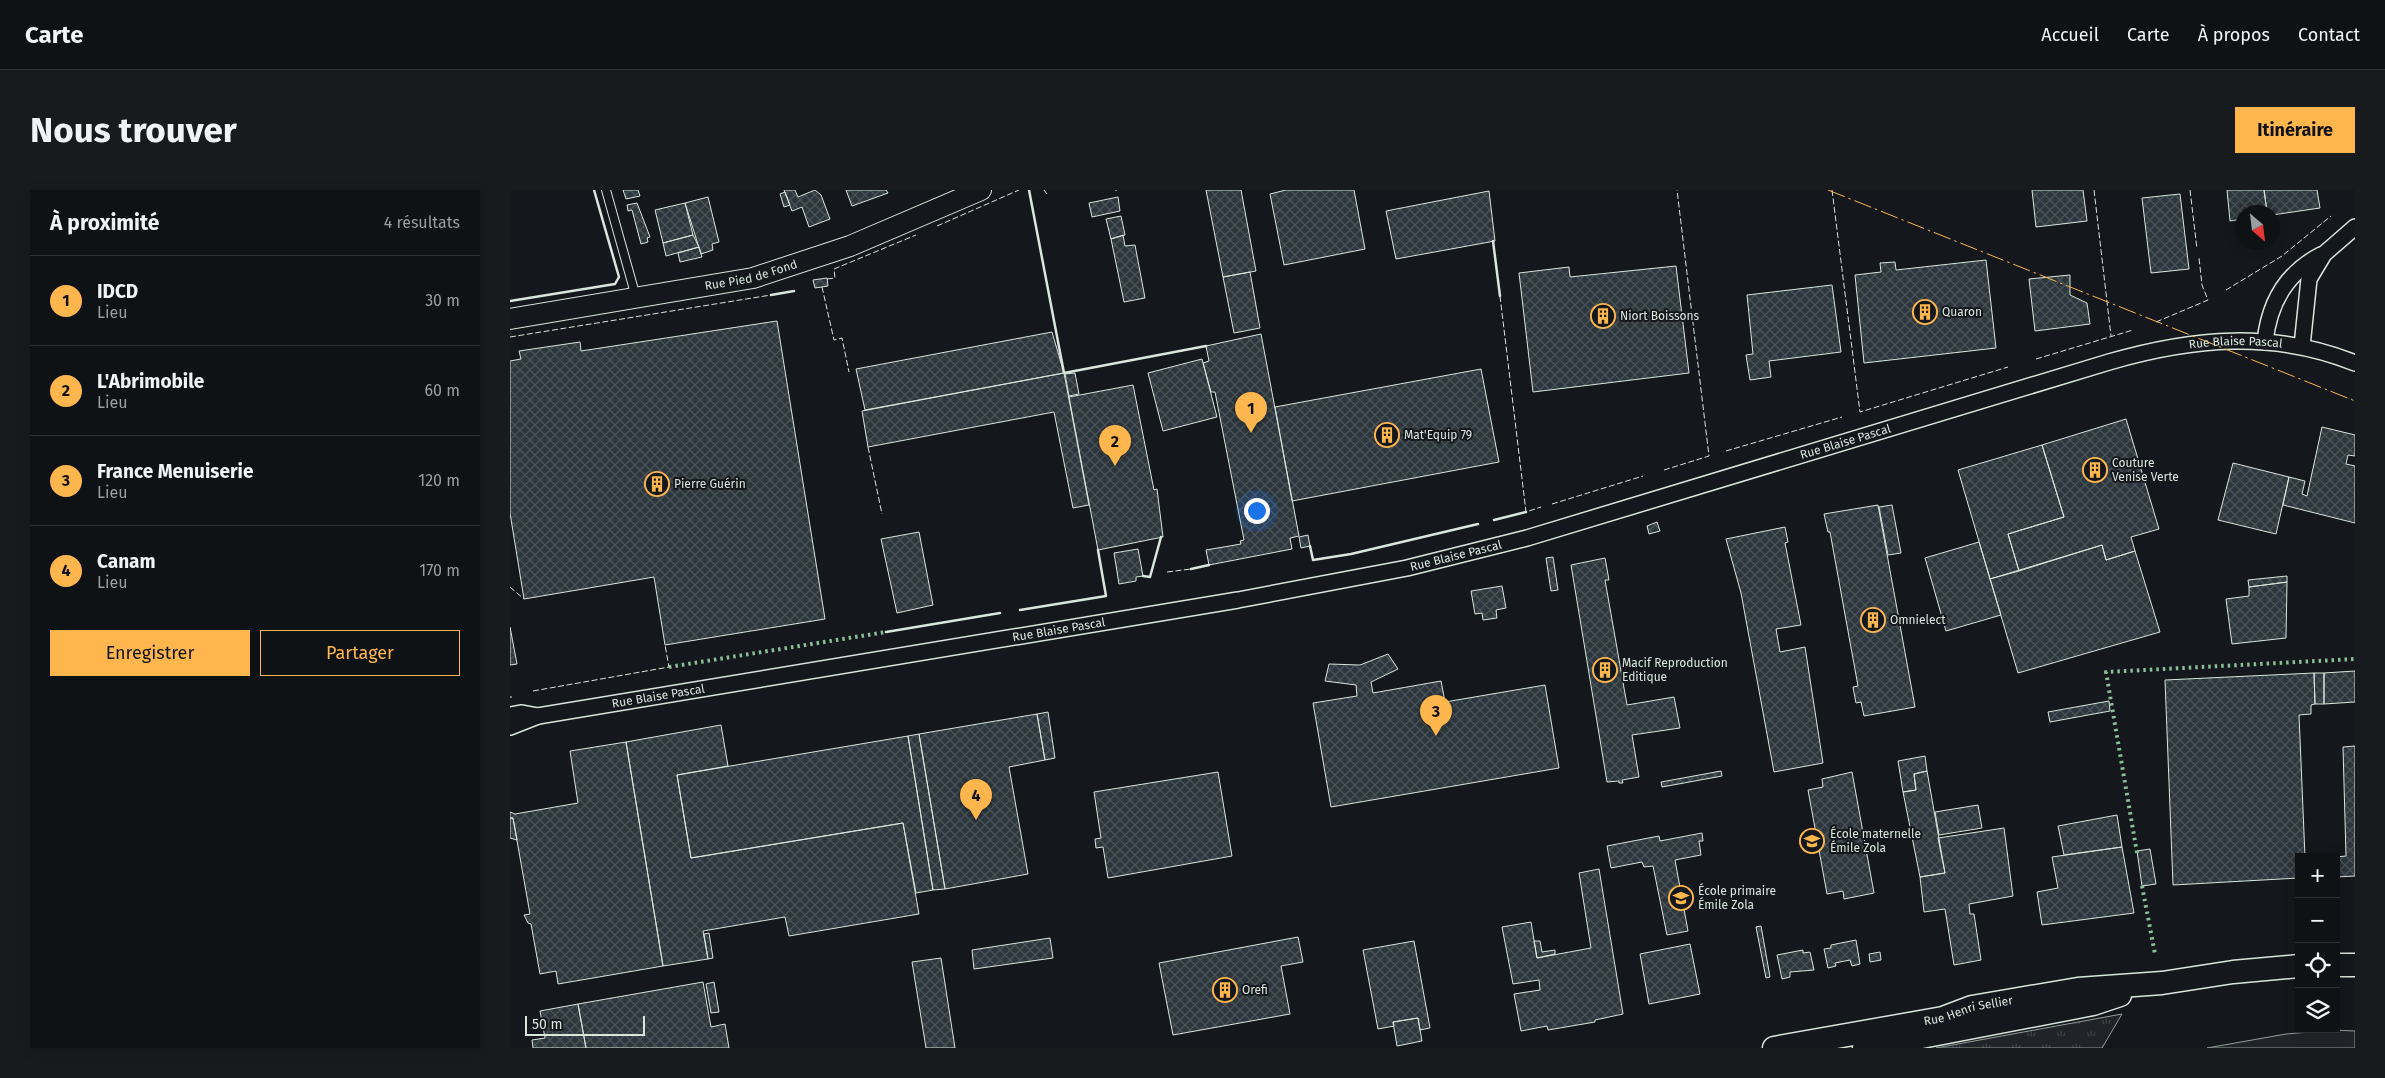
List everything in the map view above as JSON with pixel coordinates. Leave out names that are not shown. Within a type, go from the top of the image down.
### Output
[{"type":"main road","name":"Rue Pied de Fond","points":[[510,319],[724,285],[783,270],[850,246],[981,190]]},
{"type":"main road","points":[[2340,965],[2355,965]]},
{"type":"main road","name":"Rue Henri Sellier","points":[[1774,1048],[1874,1041],[1972,1008],[2078,989],[2162,983],[2234,972],[2295,966]]},
{"type":"street","points":[[2265,342],[2266,329],[2288,279],[2309,261],[2324,254],[2355,227]]},
{"type":"street","points":[[2302,346],[2309,279],[2324,254]]},
{"type":"street","name":"Rue Blaise Pascal","points":[[510,727],[538,716],[1238,600],[1407,568],[1527,538],[2145,352],[2177,345],[2216,341],[2265,342],[2302,346],[2355,363]]},
{"type":"street","name":"Rue Blaise Pascal","points":[[510,715],[522,713],[538,716]]},
{"type":"lane","points":[[606,190],[636,299]]},
{"type":"green space","points":[[2122,1014],[2102,1048],[1936,1048]]},
{"type":"green space","points":[[2355,1031],[2355,1048],[2207,1048],[2286,1034]]},
{"type":"building","points":[[623,190],[638,190],[640,196],[626,199]]},
{"type":"building","points":[[784,190],[795,190],[798,197],[815,190],[821,195],[830,219],[809,227],[802,207],[792,211]]},
{"type":"building","points":[[846,190],[886,190],[888,193],[852,206]]},
{"type":"building","points":[[1206,190],[1241,190],[1256,271],[1223,277]]},
{"type":"building","points":[[1286,190],[1354,190],[1365,249],[1284,265],[1270,194]]},
{"type":"building","points":[[2032,190],[2083,190],[2087,221],[2036,227]]},
{"type":"building","points":[[2227,190],[2264,190],[2266,205],[2235,205],[2235,220],[2230,221]]},
{"type":"building","points":[[2264,190],[2317,190],[2320,208],[2280,214],[2280,205],[2266,205]]},
{"type":"building","points":[[1489,191],[1495,241],[1396,259],[1386,211]]},
{"type":"building","points":[[785,192],[790,205],[784,207],[780,194]]},
{"type":"building","points":[[2180,194],[2189,269],[2151,273],[2142,198]]},
{"type":"building","points":[[708,197],[719,242],[712,244],[713,250],[701,254],[685,203]]},
{"type":"building","points":[[1118,197],[1120,211],[1092,217],[1089,203]]},
{"type":"building","points":[[637,203],[650,237],[647,238],[648,242],[641,244],[632,210],[628,211],[627,205]]},
{"type":"building","points":[[685,203],[693,235],[663,243],[655,210]]},
{"type":"building","points":[[1121,216],[1125,235],[1111,239],[1106,219]]},
{"type":"building","points":[[693,235],[699,247],[666,256],[663,243]]},
{"type":"building","points":[[1123,235],[1125,246],[1135,245],[1145,298],[1124,302],[1111,239]]},
{"type":"building","points":[[699,247],[702,257],[680,262],[678,253]]},
{"type":"building","name":"Quaron","points":[[1986,260],[1996,348],[1864,363],[1855,275],[1881,272],[1880,263],[1895,262],[1896,270]]},
{"type":"building","name":"Niort Boissons","points":[[1676,266],[1689,373],[1533,392],[1519,273],[1569,267],[1570,277]]},
{"type":"building","points":[[1250,272],[1260,328],[1234,333],[1223,277]]},
{"type":"building","points":[[2070,275],[2070,295],[2087,303],[2090,324],[2035,331],[2029,279]]},
{"type":"building","points":[[827,278],[828,286],[815,288],[813,280]]},
{"type":"building","points":[[1832,285],[1841,352],[1769,361],[1771,377],[1750,380],[1746,355],[1753,354],[1747,295]]},
{"type":"building","name":"Pierre Guérin","points":[[777,321],[825,619],[665,645],[654,577],[524,599],[510,513],[510,361],[521,359],[519,351],[580,342],[581,351]]},
{"type":"building","points":[[1052,332],[1064,373],[865,410],[856,369]]},
{"type":"building","points":[[1261,334],[1299,536],[1290,538],[1292,549],[1209,565],[1206,550],[1241,544],[1240,541],[1244,540],[1215,392],[1211,392],[1203,363],[1209,361],[1206,346]]},
{"type":"building","points":[[1202,359],[1217,417],[1163,431],[1148,373]]},
{"type":"building","name":"Mat'Equip 79","points":[[1481,369],[1499,462],[1292,501],[1275,407]]},
{"type":"building","points":[[1064,373],[1089,505],[1073,508],[1054,412],[868,447],[862,411]]},
{"type":"building","points":[[1075,373],[1079,394],[1069,396],[1065,374]]},
{"type":"building","points":[[1133,385],[1154,490],[1157,489],[1163,537],[1098,550],[1069,397]]},
{"type":"building","name":"Couture Venise Verte","points":[[2126,419],[2159,529],[2131,537],[2135,551],[2106,560],[2102,545],[2019,571],[2008,534],[2064,517],[2042,445]]},
{"type":"building","points":[[2322,427],[2355,435],[2355,456],[2348,455],[2346,464],[2355,466],[2355,523],[2283,505],[2289,477],[2305,481],[2302,494],[2307,496]]},
{"type":"building","points":[[2042,445],[2064,517],[2008,534],[2019,571],[1990,579],[1958,470]]},
{"type":"building","points":[[2233,463],[2289,477],[2276,534],[2218,520]]},
{"type":"building","name":"Omnielect","points":[[1878,505],[1915,707],[1864,716],[1861,702],[1856,703],[1853,687],[1858,686],[1830,532],[1828,532],[1824,514]]},
{"type":"building","points":[[1892,505],[1901,553],[1888,555],[1879,507]]},
{"type":"building","points":[[1657,522],[1660,531],[1649,534],[1647,526]]},
{"type":"building","points":[[1785,527],[1788,542],[1785,543],[1801,625],[1776,629],[1780,652],[1805,647],[1823,763],[1774,772],[1741,593],[1726,539]]},
{"type":"building","points":[[919,532],[933,605],[897,613],[881,539]]},
{"type":"building","points":[[1308,535],[1310,546],[1301,548],[1299,537]]},
{"type":"building","points":[[1979,542],[2001,615],[1946,631],[1925,558]]},
{"type":"building","points":[[2102,545],[2106,560],[2135,551],[2160,632],[2018,673],[1990,579]]},
{"type":"building","points":[[1138,549],[1143,576],[1136,577],[1136,581],[1119,584],[1114,553]]},
{"type":"building","points":[[1553,557],[1558,590],[1551,591],[1546,558]]},
{"type":"building","name":"Macif Reproduction Editique","points":[[1605,558],[1609,580],[1605,580],[1627,705],[1674,697],[1680,728],[1632,735],[1639,777],[1622,780],[1623,783],[1619,783],[1619,781],[1607,782],[1571,565]]},
{"type":"building","points":[[2287,576],[2287,582],[2249,587],[2248,580]]},
{"type":"building","points":[[2287,582],[2286,638],[2232,644],[2226,599],[2249,596],[2249,587]]},
{"type":"building","points":[[1502,586],[1506,608],[1496,610],[1497,618],[1483,620],[1482,613],[1475,614],[1471,591]]},
{"type":"building","points":[[510,627],[517,664],[510,665]]},
{"type":"building","points":[[1388,654],[1398,669],[1371,682],[1373,693],[1441,681],[1445,702],[1545,685],[1559,768],[1331,807],[1313,703],[1357,696],[1356,685],[1325,681],[1329,664],[1360,665]]},
{"type":"building","points":[[2355,671],[2355,702],[2324,704],[2324,673]]},
{"type":"building","points":[[2314,673],[2324,673],[2324,704],[2315,704]]},
{"type":"building","points":[[2314,673],[2315,704],[2311,705],[2311,714],[2299,715],[2305,853],[2295,853],[2295,878],[2173,885],[2165,680]]},
{"type":"building","points":[[2109,701],[2110,711],[2050,722],[2048,712]]},
{"type":"building","points":[[1048,712],[1055,758],[1045,760],[1037,714]]},
{"type":"building","points":[[1037,714],[1045,760],[1009,767],[1028,874],[945,889],[919,734]]},
{"type":"building","points":[[721,725],[728,766],[677,775],[691,858],[903,823],[919,914],[789,936],[785,917],[703,931],[708,959],[663,966],[626,742]]},
{"type":"building","points":[[919,734],[945,889],[933,890],[908,736]]},
{"type":"building","points":[[908,736],[933,890],[916,893],[903,823],[691,858],[677,775]]},
{"type":"building","points":[[626,742],[663,966],[558,984],[556,971],[540,974],[531,924],[528,923],[524,915],[530,914],[513,818],[510,818],[510,812],[515,814],[578,803],[570,751]]},
{"type":"building","points":[[2355,746],[2355,876],[2340,877],[2340,857],[2346,856],[2343,747]]},
{"type":"building","points":[[1925,756],[1927,771],[1914,774],[1916,790],[1903,792],[1898,761]]},
{"type":"building","points":[[1721,771],[1722,776],[1662,787],[1661,782]]},
{"type":"building","points":[[1927,771],[1945,873],[1920,877],[1903,792],[1916,790],[1914,774]]},
{"type":"building","points":[[1218,772],[1232,856],[1108,878],[1103,847],[1096,848],[1095,839],[1101,838],[1094,792]]},
{"type":"building","points":[[1852,772],[1874,893],[1844,899],[1843,891],[1827,894],[1808,790],[1823,787],[1822,779]]},
{"type":"building","points":[[1978,805],[1982,828],[1939,835],[1935,812]]},
{"type":"building","points":[[2117,815],[2122,847],[2064,855],[2058,826]]},
{"type":"building","points":[[510,818],[513,818],[517,840],[510,838]]},
{"type":"building","points":[[2004,828],[2013,896],[1969,904],[1970,914],[1974,914],[1981,960],[1954,965],[1945,909],[1924,912],[1920,877],[1945,873],[1938,838]]},
{"type":"building","points":[[1702,833],[1703,841],[1699,841],[1701,855],[1675,860],[1688,931],[1667,935],[1653,866],[1644,867],[1642,862],[1611,868],[1607,846],[1659,836],[1660,841]]},
{"type":"building","points":[[2122,847],[2134,913],[2042,925],[2037,892],[2058,888],[2052,857]]},
{"type":"building","points":[[2150,849],[2156,884],[2142,886],[2137,851]]},
{"type":"building","points":[[1599,869],[1623,1014],[1595,1020],[1595,1022],[1548,1030],[1547,1026],[1521,1031],[1514,994],[1540,990],[1539,980],[1513,984],[1502,927],[1531,922],[1537,958],[1591,948],[1579,873]]},
{"type":"building","points":[[1761,926],[1770,977],[1766,978],[1756,927]]},
{"type":"building","points":[[709,933],[713,958],[708,959],[704,934]]},
{"type":"building","name":"Orefi","points":[[1298,937],[1303,962],[1281,966],[1290,1014],[1173,1035],[1159,963]]},
{"type":"building","points":[[1050,938],[1053,958],[974,969],[972,950]]},
{"type":"building","points":[[1856,940],[1860,964],[1852,966],[1850,960],[1835,963],[1836,966],[1828,968],[1824,949],[1831,948],[1831,945]]},
{"type":"building","points":[[1414,941],[1430,1028],[1420,1030],[1418,1018],[1393,1022],[1394,1026],[1378,1029],[1363,950]]},
{"type":"building","points":[[1534,941],[1540,941],[1542,952],[1555,950],[1555,954],[1537,958]]},
{"type":"building","points":[[1690,944],[1700,994],[1649,1004],[1640,954]]},
{"type":"building","points":[[1803,950],[1803,953],[1810,952],[1814,970],[1790,972],[1790,977],[1782,979],[1777,955]]},
{"type":"building","points":[[1880,952],[1881,960],[1870,962],[1869,954]]},
{"type":"building","points":[[941,958],[955,1048],[926,1048],[912,962]]},
{"type":"building","points":[[703,982],[711,1027],[725,1024],[729,1048],[586,1048],[578,1004]]},
{"type":"building","points":[[714,982],[719,1012],[711,1013],[706,984]]},
{"type":"building","points":[[578,1004],[586,1048],[533,1048],[532,1040],[545,1038],[540,1011]]},
{"type":"building","points":[[1418,1018],[1422,1041],[1397,1046],[1393,1022]]},
{"type":"hedge","points":[[669,667],[886,632]]},
{"type":"hedge","points":[[2137,853],[2106,672],[2355,659]]},
{"type":"hedge","points":[[2142,886],[2155,954]]},
{"type":"fence","points":[[937,226],[1019,190]]},
{"type":"fence","points":[[1044,190],[1047,194]]},
{"type":"fence","points":[[1664,470],[1709,456],[1677,190]]},
{"type":"fence","points":[[1832,190],[1860,412],[2008,367]]},
{"type":"fence","points":[[2094,190],[2111,336]]},
{"type":"fence","points":[[2190,190],[2197,249]]},
{"type":"fence","points":[[2226,290],[2282,256],[2331,216]]},
{"type":"fence","points":[[827,279],[835,278],[834,269],[916,235]]},
{"type":"fence","points":[[2156,322],[2208,300],[2202,285],[2199,258]]},
{"type":"fence","points":[[822,287],[834,340],[842,338],[849,372]]},
{"type":"fence","points":[[510,337],[771,295]]},
{"type":"fence","points":[[1500,296],[1526,512],[1541,507]]},
{"type":"fence","points":[[2036,359],[2133,330]]},
{"type":"fence","points":[[1726,451],[1842,417]]},
{"type":"fence","points":[[868,447],[882,514]]},
{"type":"fence","points":[[1552,504],[1643,476]]},
{"type":"fence","points":[[1167,572],[1191,569]]},
{"type":"fence","points":[[510,587],[524,599]]},
{"type":"fence","points":[[533,691],[669,667],[665,645]]},
{"type":"wall","points":[[510,301],[615,284],[619,277],[594,190]]},
{"type":"wall","points":[[1029,190],[1064,373],[1206,346]]},
{"type":"wall","points":[[1493,241],[1500,296]]},
{"type":"wall","points":[[771,295],[794,291]]},
{"type":"wall","points":[[1494,520],[1526,512]]},
{"type":"wall","points":[[1310,546],[1313,560],[1351,554],[1478,524]]},
{"type":"wall","points":[[1143,576],[1150,577],[1161,537]]},
{"type":"wall","points":[[1020,610],[1106,596],[1098,550]]},
{"type":"wall","points":[[1191,569],[1209,565]]},
{"type":"wall","points":[[886,632],[1000,613]]},
{"type":"power","points":[[1828,190],[2355,401]]},
{"type":"place","name":"Quaron","points":[[1925,312]]},
{"type":"place","name":"Niort Boissons","points":[[1603,316]]},
{"type":"place","name":"IDCD","points":[[1251,433]]},
{"type":"place","name":"Mat'Equip 79","points":[[1387,435]]},
{"type":"place","name":"L'Abrimobile","points":[[1115,466]]},
{"type":"place","name":"Couture Venise Verte","points":[[2095,470]]},
{"type":"place","name":"Pierre Guérin","points":[[657,484]]},
{"type":"place","name":"Omnielect","points":[[1873,620]]},
{"type":"place","name":"Macif Reproduction Editique","points":[[1605,670]]},
{"type":"place","name":"France Menuiserie","points":[[1436,736]]},
{"type":"place","name":"Canam","points":[[976,820]]},
{"type":"place","name":"École maternelle Émile Zola","points":[[1812,841]]},
{"type":"place","name":"École primaire Émile Zola","points":[[1681,898]]},
{"type":"place","name":"Orefi","points":[[1225,990]]}]
